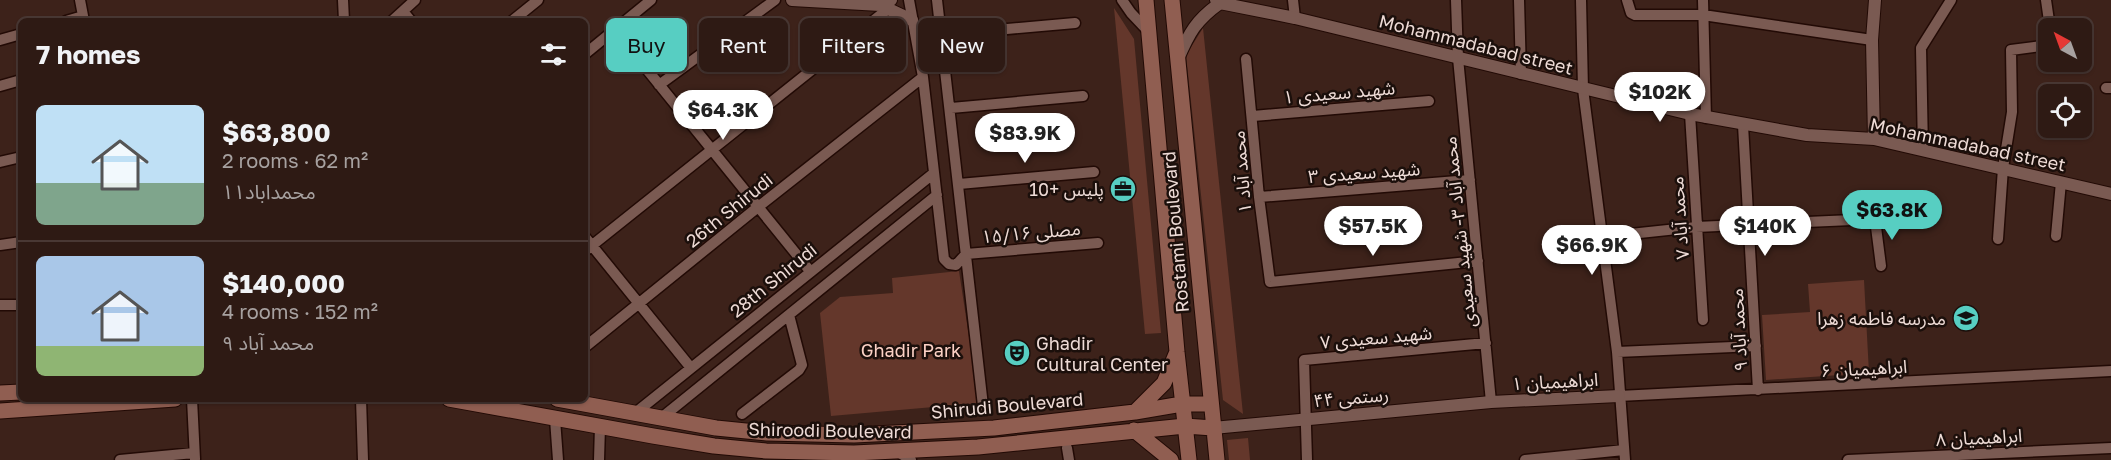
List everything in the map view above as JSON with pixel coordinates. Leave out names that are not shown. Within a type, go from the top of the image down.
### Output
[{"type":"main road","name":"Rostami Boulevard","points":[[1146,0],[1177,352],[1189,460]]},
{"type":"main road","name":"Rostami Boulevard","points":[[1172,0],[1217,460]]},
{"type":"main road","points":[[1168,244],[1173,252],[1181,255],[1190,253],[1196,247]]},
{"type":"main road","points":[[1135,412],[1164,383],[1177,352]]},
{"type":"main road","points":[[0,393],[18,392]]},
{"type":"main road","points":[[0,411],[131,402]]},
{"type":"main road","name":"Shiroodi Boulevard","points":[[465,402],[714,446],[766,451],[898,456],[1134,430],[1185,426],[1213,428]]},
{"type":"main road","name":"Shirudi Boulevard","points":[[572,402],[716,428],[767,433],[854,435],[994,428],[1135,412],[1182,404],[1211,404]]},
{"type":"main road","points":[[1134,430],[1171,460]]},
{"type":"street","points":[[80,0],[83,18]]},
{"type":"street","points":[[343,0],[344,18]]},
{"type":"street","points":[[395,18],[415,0]]},
{"type":"street","points":[[516,18],[538,0]]},
{"type":"street","points":[[629,18],[651,0]]},
{"type":"street","points":[[659,85],[775,0]]},
{"type":"street","points":[[792,0],[887,5],[912,20]]},
{"type":"street","points":[[909,0],[918,46]]},
{"type":"street","points":[[937,0],[939,18]]},
{"type":"street","points":[[1122,0],[1150,34]]},
{"type":"street","points":[[1293,0],[1295,18]]},
{"type":"street","name":"محمد آباد ۳- شهید سعیدی","points":[[1456,0],[1458,58],[1491,402]]},
{"type":"street","points":[[1519,0],[1521,74]]},
{"type":"street","points":[[1525,460],[1624,455],[1617,352],[1583,89],[1581,0]]},
{"type":"street","points":[[1627,0],[1631,13],[1635,15],[1703,15],[1872,40]]},
{"type":"street","points":[[1702,0],[1706,118]]},
{"type":"street","points":[[1874,139],[1872,40],[1875,0]]},
{"type":"street","points":[[1923,150],[1921,48],[1951,0]]},
{"type":"street","points":[[2046,0],[2049,18]]},
{"type":"street","points":[[1178,59],[1190,31],[1218,1]]},
{"type":"street","name":"Mohammadabad street","points":[[1218,1],[1706,118],[1807,135],[1874,139],[2111,194]]},
{"type":"street","points":[[588,243],[711,149],[887,5]]},
{"type":"street","points":[[403,11],[409,18]]},
{"type":"street","points":[[1005,29],[1075,23]]},
{"type":"street","points":[[0,40],[18,35]]},
{"type":"street","points":[[588,52],[606,37]]},
{"type":"street","points":[[1998,240],[2003,168],[2012,112],[2011,50],[2038,46]]},
{"type":"street","name":"محمد آباد ۱","points":[[1246,60],[1270,282],[1478,261]]},
{"type":"street","points":[[649,72],[810,271]]},
{"type":"street","points":[[922,72],[937,195]]},
{"type":"street","points":[[946,72],[983,406]]},
{"type":"street","name":"26th Shirudi","points":[[588,345],[923,77]]},
{"type":"street","points":[[0,86],[18,81]]},
{"type":"street","points":[[951,108],[1083,96]]},
{"type":"street","name":"شهید سعیدی ۱","points":[[1252,116],[1429,101]]},
{"type":"street","name":"محمد آباد ۷","points":[[1690,114],[1703,320]]},
{"type":"street","name":"محمد آباد ۹","points":[[1743,125],[1758,390]]},
{"type":"street","points":[[0,162],[18,158]]},
{"type":"street","points":[[959,184],[1094,172]]},
{"type":"street","name":"28th Shirudi","points":[[634,414],[934,173]]},
{"type":"street","name":"شهید سعیدی ۳","points":[[1259,196],[1470,180]]},
{"type":"street","points":[[2056,236],[2061,182]]},
{"type":"street","name":"28th Shirudi","points":[[660,419],[937,195]]},
{"type":"street","name":"مصلی ۱۵/۱۶","points":[[937,195],[944,259],[949,264],[956,265],[966,254],[1098,243]]},
{"type":"street","points":[[1602,237],[1696,227],[1875,219],[1881,266]]},
{"type":"street","points":[[0,245],[18,242]]},
{"type":"street","points":[[588,245],[639,303],[691,368]]},
{"type":"street","points":[[0,305],[18,304]]},
{"type":"street","points":[[742,414],[799,370],[802,365],[789,315]]},
{"type":"street","name":"شهید سعیدی ۷","points":[[1304,420],[1304,360],[1486,343]]},
{"type":"street","points":[[1617,352],[1756,346]]},
{"type":"street","name":"ابراهیمیان ۶","points":[[1620,396],[2111,372]]},
{"type":"street","name":"ابراهیمیان ۱","points":[[1491,402],[1620,396]]},
{"type":"street","points":[[120,460],[195,456],[192,402]]},
{"type":"street","points":[[361,402],[363,460]]},
{"type":"street","name":"رستمی ۴۴","points":[[1213,428],[1491,402]]},
{"type":"street","points":[[555,419],[558,460]]},
{"type":"street","points":[[1304,420],[1307,460]]},
{"type":"street","points":[[599,460],[600,426]]},
{"type":"street","name":"ابراهیمیان ۸","points":[[1848,460],[2111,448]]},
{"type":"street","points":[[898,456],[911,460]]},
{"type":"green space","points":[[1114,8],[1134,39],[1161,333],[1145,334]]},
{"type":"green space","points":[[1203,28],[1243,414],[1223,400],[1186,55]]},
{"type":"green space","name":"Ghadir Park","points":[[959,271],[979,403],[831,416],[820,313],[840,297],[893,293],[892,278]]},
{"type":"green space","points":[[1864,280],[1869,373],[1766,380],[1762,315],[1810,312],[1808,284]]},
{"type":"green space","points":[[1248,438],[1250,460],[1229,460],[1227,440]]},
{"type":"place","name":"پلیس +10","points":[[1123,189]]},
{"type":"place","name":"مدرسه فاطمه زهرا","points":[[1966,318]]},
{"type":"place","name":"Ghadir Cultural Center","points":[[1017,353]]}]
